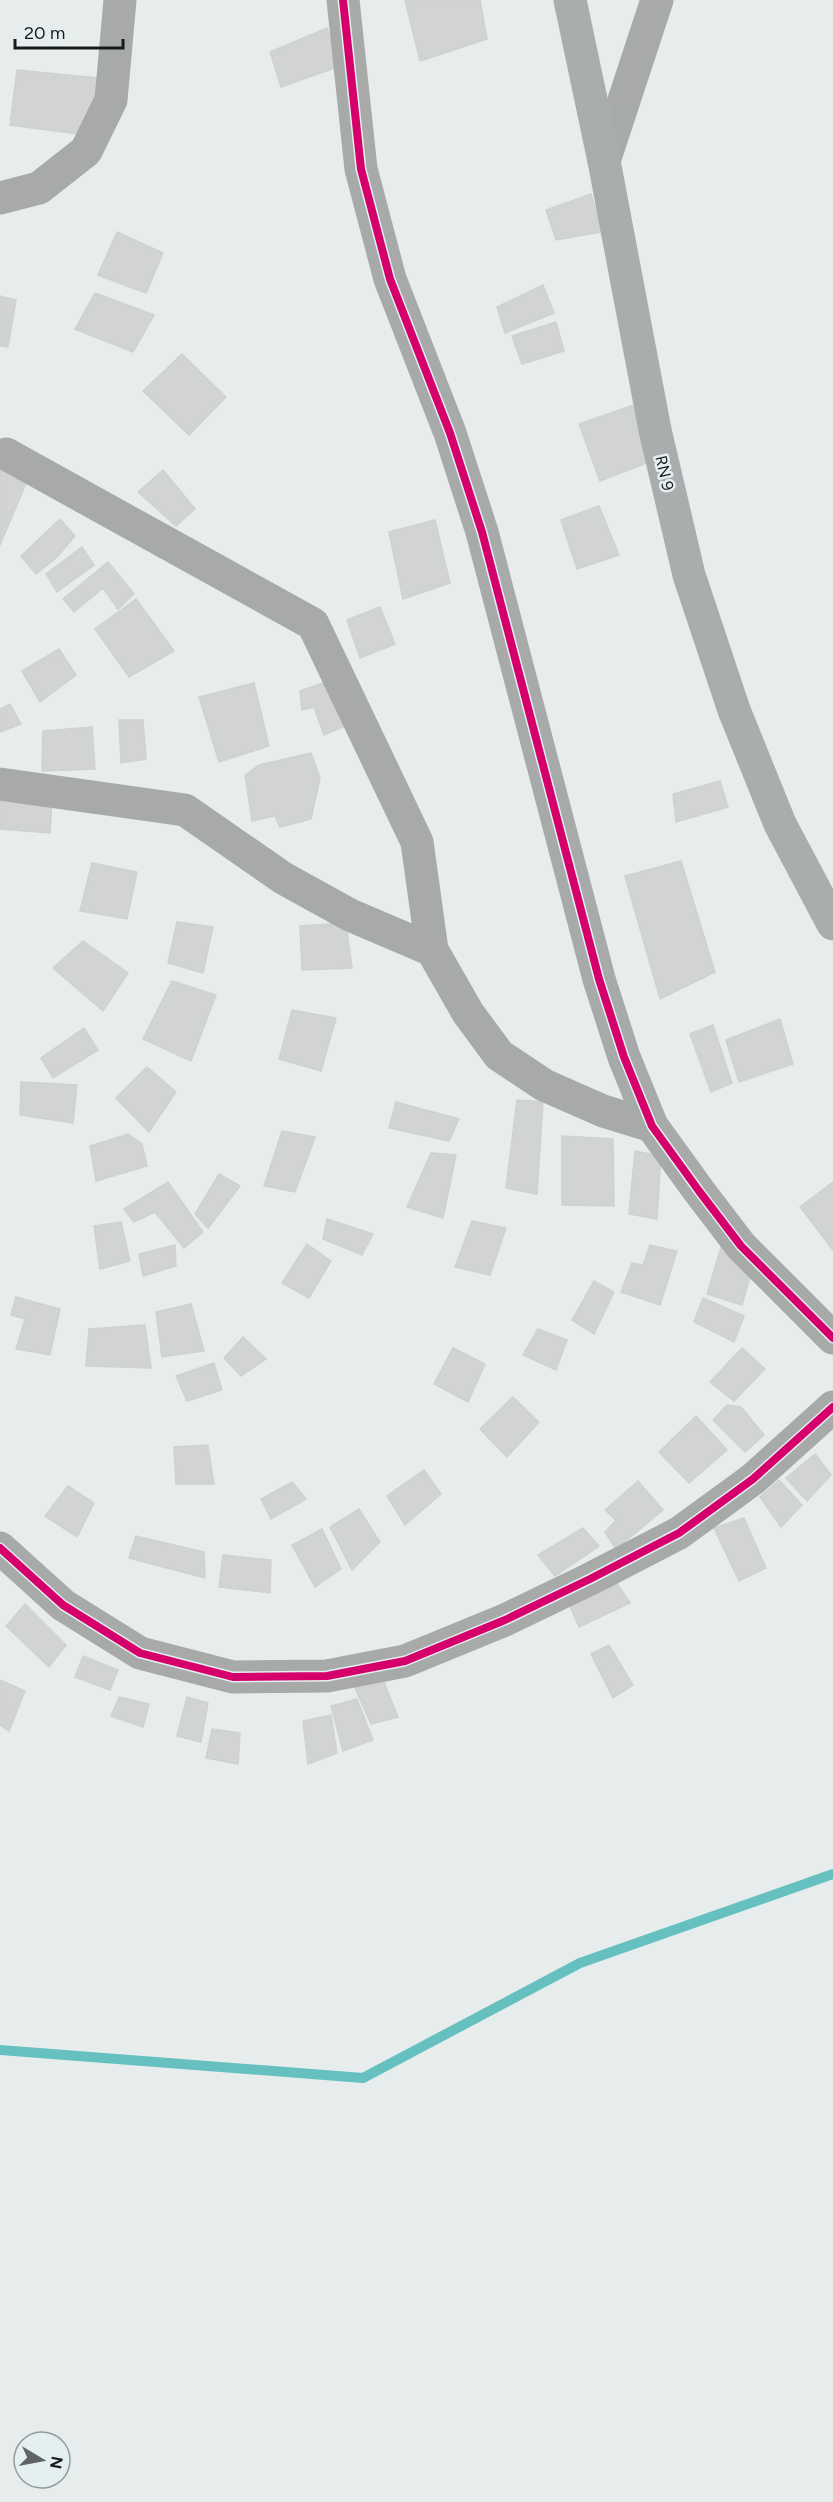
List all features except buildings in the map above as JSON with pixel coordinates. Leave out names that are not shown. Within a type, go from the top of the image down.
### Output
[{"type":"main road","name":"RN 9","points":[[570,0],[604,161],[655,430],[689,575],[734,710],[780,824],[833,924]]},
{"type":"street","points":[[0,198],[39,188],[86,151],[111,100],[120,0]]},
{"type":"street","points":[[343,0],[362,168],[390,279],[450,433],[482,532],[599,979],[624,1057],[652,1126],[741,1246],[833,1338]]},
{"type":"street","points":[[604,161],[657,0]]},
{"type":"street","points":[[6,454],[313,624],[417,842],[432,950],[468,1013],[500,1055],[544,1085],[603,1111],[652,1126]]},
{"type":"street","points":[[0,784],[185,810],[284,878],[350,915],[432,950]]},
{"type":"street","points":[[0,1548],[63,1605],[140,1653],[233,1677],[327,1676],[405,1661],[505,1620],[679,1533],[753,1479],[833,1407]]},
{"type":"waterway","points":[[0,2050],[363,2078],[580,1963],[833,1874]]},
{"type":"cycle path","points":[[343,0],[361,169],[390,279],[450,433],[482,532],[599,979],[624,1057],[652,1126],[699,1191],[741,1246],[833,1338]]},
{"type":"cycle path","points":[[0,1548],[63,1605],[140,1653],[233,1677],[327,1676],[405,1661],[505,1620],[679,1533],[753,1479],[833,1407]]}]
